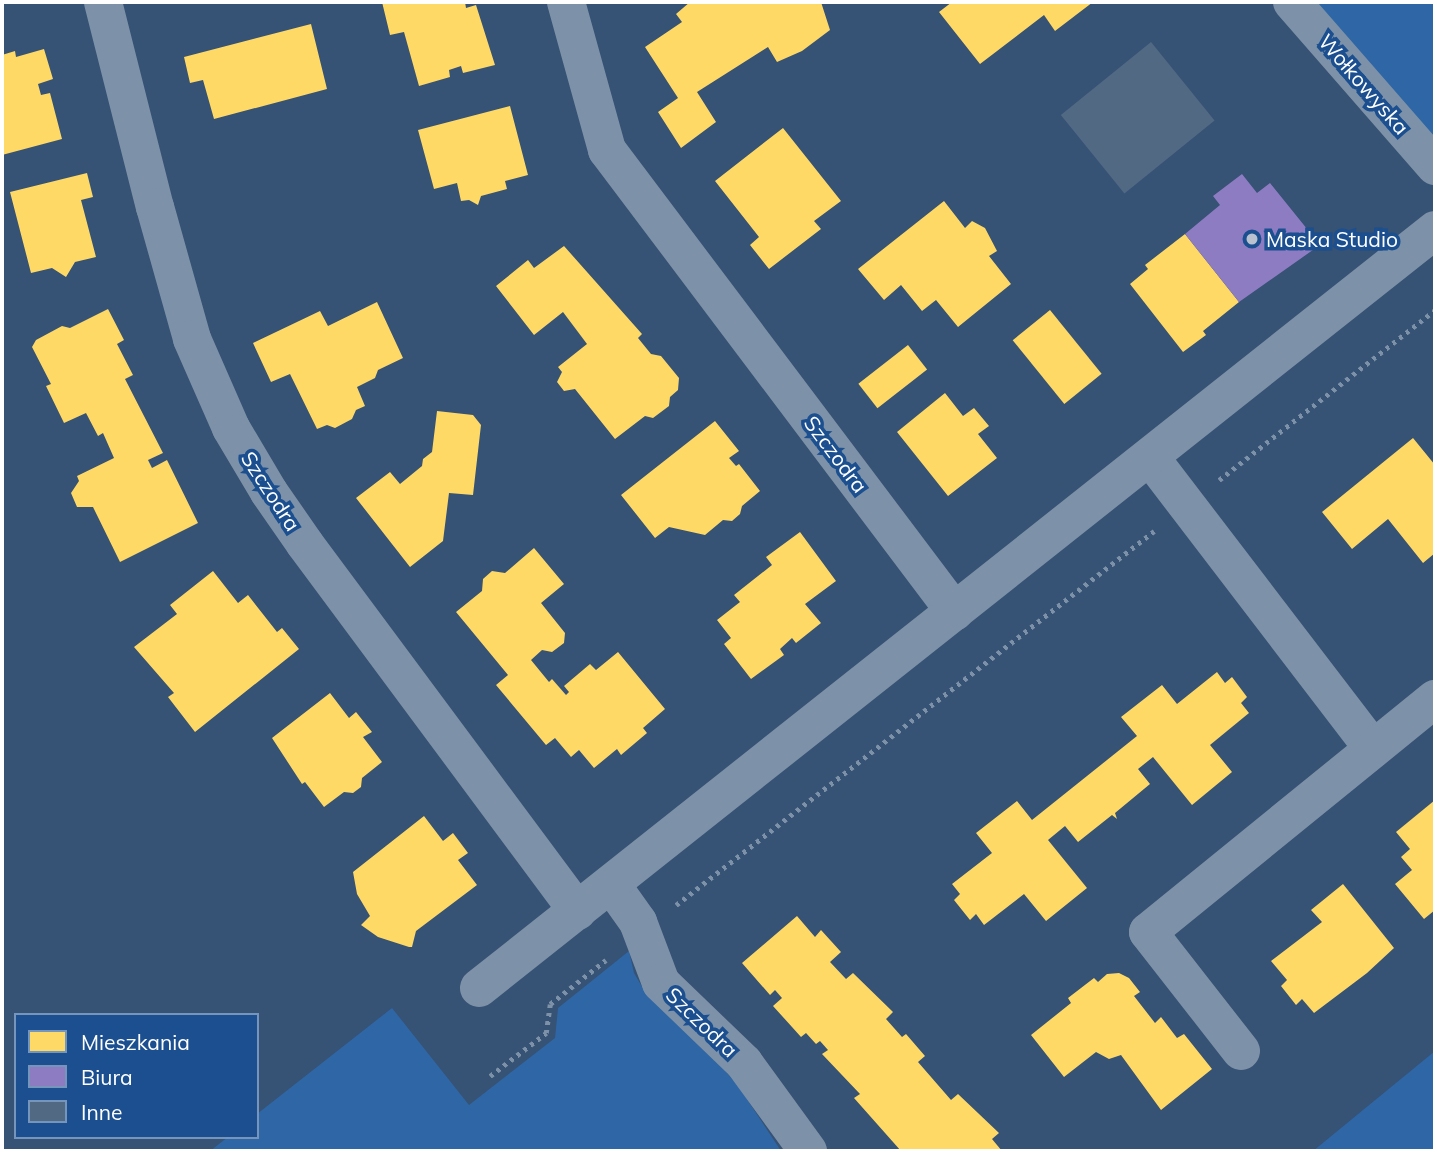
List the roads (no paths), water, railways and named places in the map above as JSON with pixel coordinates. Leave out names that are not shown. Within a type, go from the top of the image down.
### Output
[{"type":"street","name":"Szczodra","points":[[103,2],[192,339],[209,384],[231,428],[269,492],[306,544],[578,911]]},
{"type":"street","name":"Szczodra","points":[[566,2],[607,150],[955,612]]},
{"type":"street","name":"Wołkowyska","points":[[1292,2],[1435,166]]},
{"type":"street","points":[[479,988],[1435,230]]},
{"type":"street","points":[[1150,457],[1373,749]]},
{"type":"street","points":[[1241,1052],[1148,932],[1435,699]]},
{"type":"street","name":"Szczodra","points":[[611,884],[642,932],[661,983],[744,1063],[808,1151]]},
{"type":"place","name":"Maska Studio","points":[[1252,239]]}]
